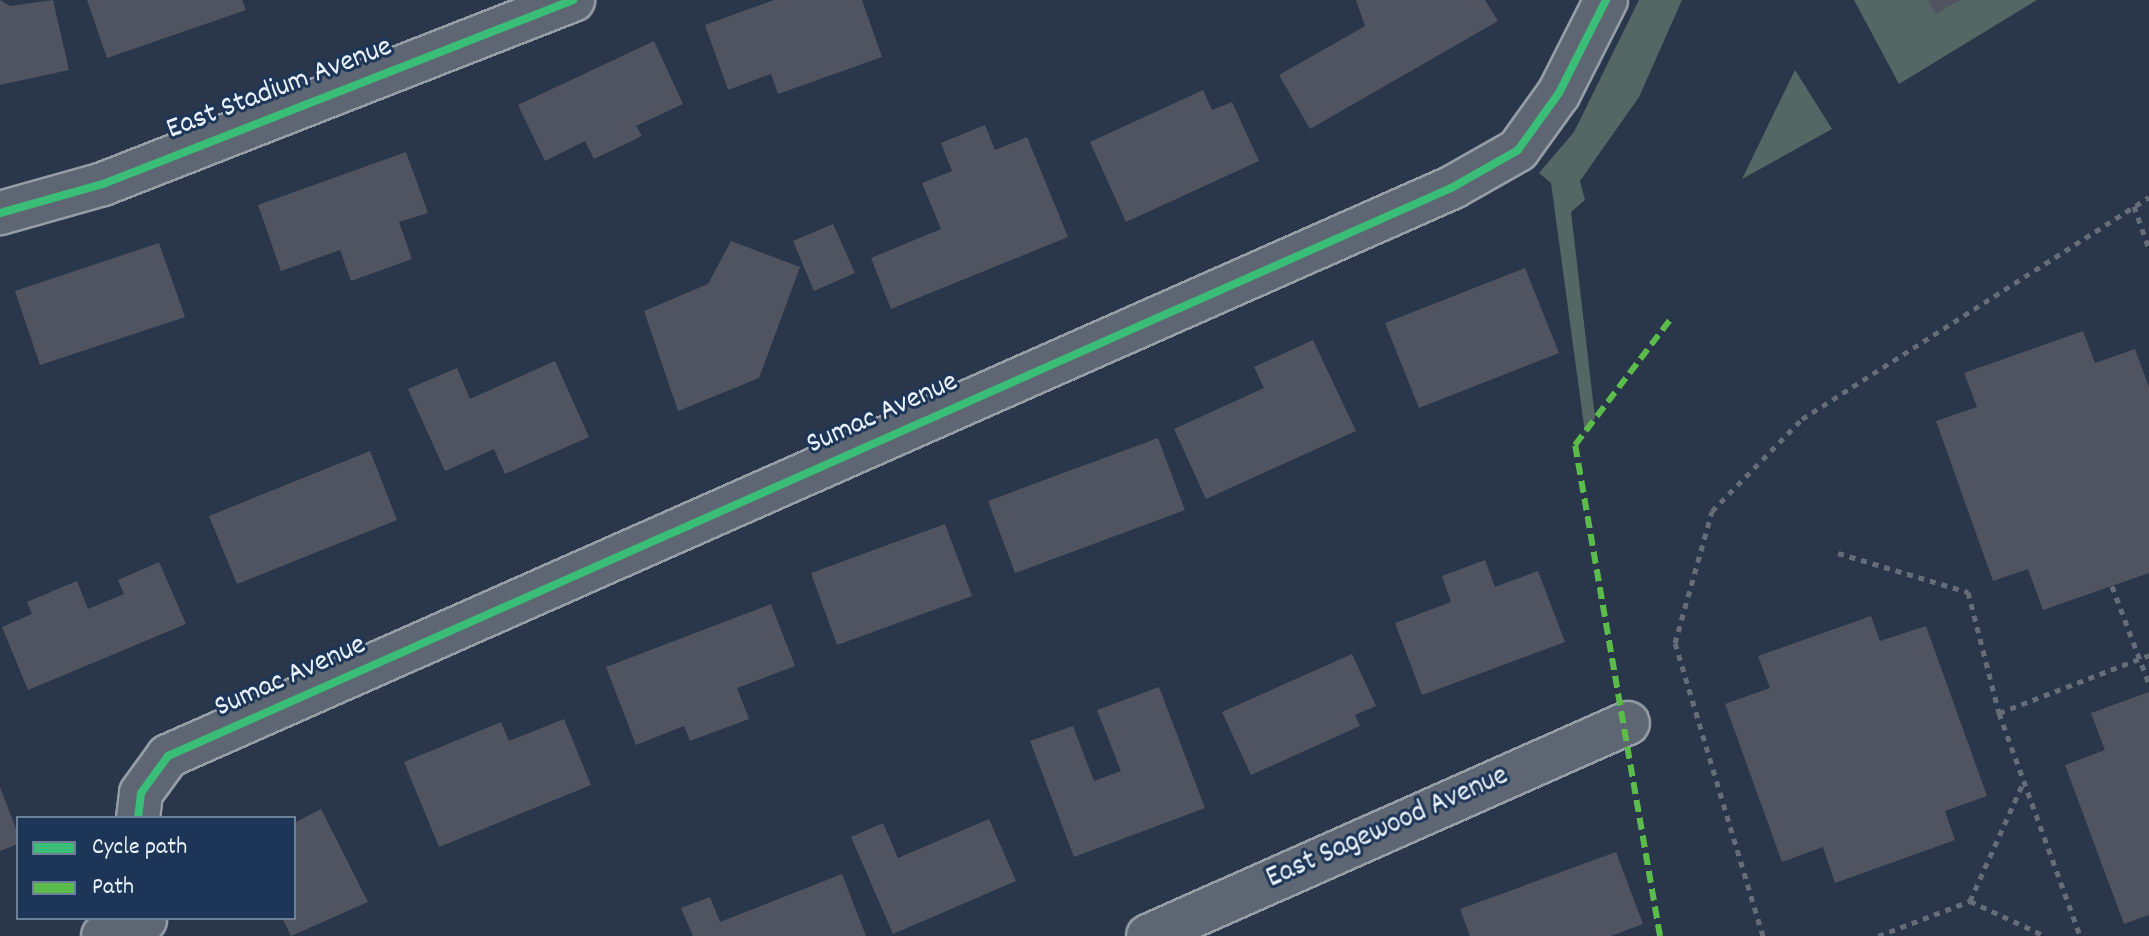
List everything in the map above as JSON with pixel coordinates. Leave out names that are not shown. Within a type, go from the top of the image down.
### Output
[{"type":"street","name":"East Stadium Avenue","points":[[0,213],[103,184],[573,0]]},
{"type":"street","name":"Sumac Avenue","points":[[138,816],[141,793],[168,756],[1466,180],[1518,150],[1559,93],[1606,0]]},
{"type":"street","name":"East Sagewood Avenue","points":[[1148,936],[1628,723]]},
{"type":"street","points":[[103,936],[148,925]]},
{"type":"path","points":[[1763,936],[1675,643],[1712,511],[1802,419],[2149,197]]},
{"type":"path","points":[[2134,206],[2149,249]]},
{"type":"path","points":[[1838,553],[1968,592],[1999,713],[2080,936]]},
{"type":"path","points":[[2112,586],[2149,684]]},
{"type":"path","points":[[1999,713],[2149,655]]},
{"type":"path","points":[[1878,936],[1970,901],[2024,782]]},
{"type":"path","points":[[1970,901],[2045,936]]},
{"type":"shaded area","points":[[1639,0],[1682,0],[1639,97],[1580,181],[1585,200],[1571,212],[1595,418],[1585,433],[1551,183],[1539,173],[1574,132]]},
{"type":"shaded area","points":[[1854,0],[2037,0],[1899,84]]},
{"type":"shaded area","points":[[1795,70],[1832,129],[1742,179]]},
{"type":"building","points":[[0,0],[10,6],[53,0],[69,70],[0,85]]},
{"type":"building","points":[[87,0],[242,0],[246,10],[107,58]]},
{"type":"building","points":[[774,0],[862,0],[882,57],[778,94],[771,74],[728,90],[705,25]]},
{"type":"building","points":[[1356,0],[1485,0],[1498,21],[1310,129],[1279,75],[1365,26]]},
{"type":"building","points":[[1928,0],[1960,0],[1936,14]]},
{"type":"building","points":[[654,41],[683,104],[636,126],[642,136],[594,159],[585,141],[545,161],[518,105]]},
{"type":"building","points":[[1203,90],[1212,110],[1232,102],[1259,161],[1126,222],[1090,142]]},
{"type":"building","points":[[985,125],[995,150],[1027,137],[1068,237],[891,309],[871,258],[941,229],[922,183],[952,171],[941,143]]},
{"type":"building","points":[[406,152],[428,213],[399,222],[412,259],[351,281],[340,250],[281,271],[258,205]]},
{"type":"building","points":[[833,224],[855,273],[814,291],[793,241]]},
{"type":"building","points":[[731,241],[800,267],[759,378],[678,411],[644,311],[708,284]]},
{"type":"building","points":[[159,243],[185,317],[40,365],[15,291]]},
{"type":"building","points":[[1525,268],[1559,353],[1419,408],[1385,323]]},
{"type":"building","points":[[2083,331],[2095,363],[2135,349],[2149,387],[2149,573],[2043,610],[2028,569],[1993,581],[1936,421],[1977,407],[1964,373]]},
{"type":"building","points":[[1313,340],[1356,431],[1206,499],[1174,429],[1264,388],[1254,367]]},
{"type":"building","points":[[555,361],[589,437],[505,474],[494,449],[445,471],[408,389],[457,368],[470,399]]},
{"type":"building","points":[[1158,438],[1185,510],[1015,573],[988,501]]},
{"type":"building","points":[[370,451],[397,520],[237,584],[209,516]]},
{"type":"building","points":[[945,524],[972,596],[837,645],[811,573]]},
{"type":"building","points":[[1485,560],[1495,587],[1538,571],[1565,642],[1422,695],[1395,623],[1451,602],[1442,576]]},
{"type":"building","points":[[159,562],[186,624],[28,690],[2,627],[32,614],[27,602],[77,581],[88,609],[124,594],[118,580]]},
{"type":"building","points":[[771,604],[795,666],[737,688],[749,719],[690,741],[684,726],[636,745],[606,667]]},
{"type":"building","points":[[1871,616],[1880,641],[1926,626],[1987,796],[1945,811],[1955,840],[1835,883],[1823,847],[1782,862],[1725,704],[1770,688],[1758,656]]},
{"type":"building","points":[[1352,654],[1376,706],[1355,715],[1360,726],[1251,775],[1222,712]]},
{"type":"building","points":[[1159,687],[1205,808],[1074,857],[1030,741],[1073,726],[1094,781],[1121,771],[1097,710]]},
{"type":"building","points":[[2149,692],[2149,915],[2124,924],[2065,765],[2105,750],[2091,713]]},
{"type":"building","points":[[564,719],[591,785],[439,847],[404,762],[501,722],[509,741]]},
{"type":"building","points":[[0,787],[16,829],[16,845],[0,851]]},
{"type":"building","points":[[321,809],[368,902],[291,936],[283,920],[296,920],[296,822]]},
{"type":"building","points":[[989,819],[1016,881],[893,934],[851,837],[883,823],[898,858]]},
{"type":"building","points":[[1616,852],[1643,924],[1611,936],[1470,936],[1460,909]]},
{"type":"building","points":[[842,874],[866,936],[693,936],[681,908],[710,897],[720,922]]},
{"type":"marked path","points":[[1660,936],[1575,445],[1670,320]]},
{"type":"cycle path","points":[[0,213],[103,184],[573,0]]},
{"type":"cycle path","points":[[138,816],[141,793],[168,756],[1453,187],[1518,150],[1559,93],[1606,0]]}]
